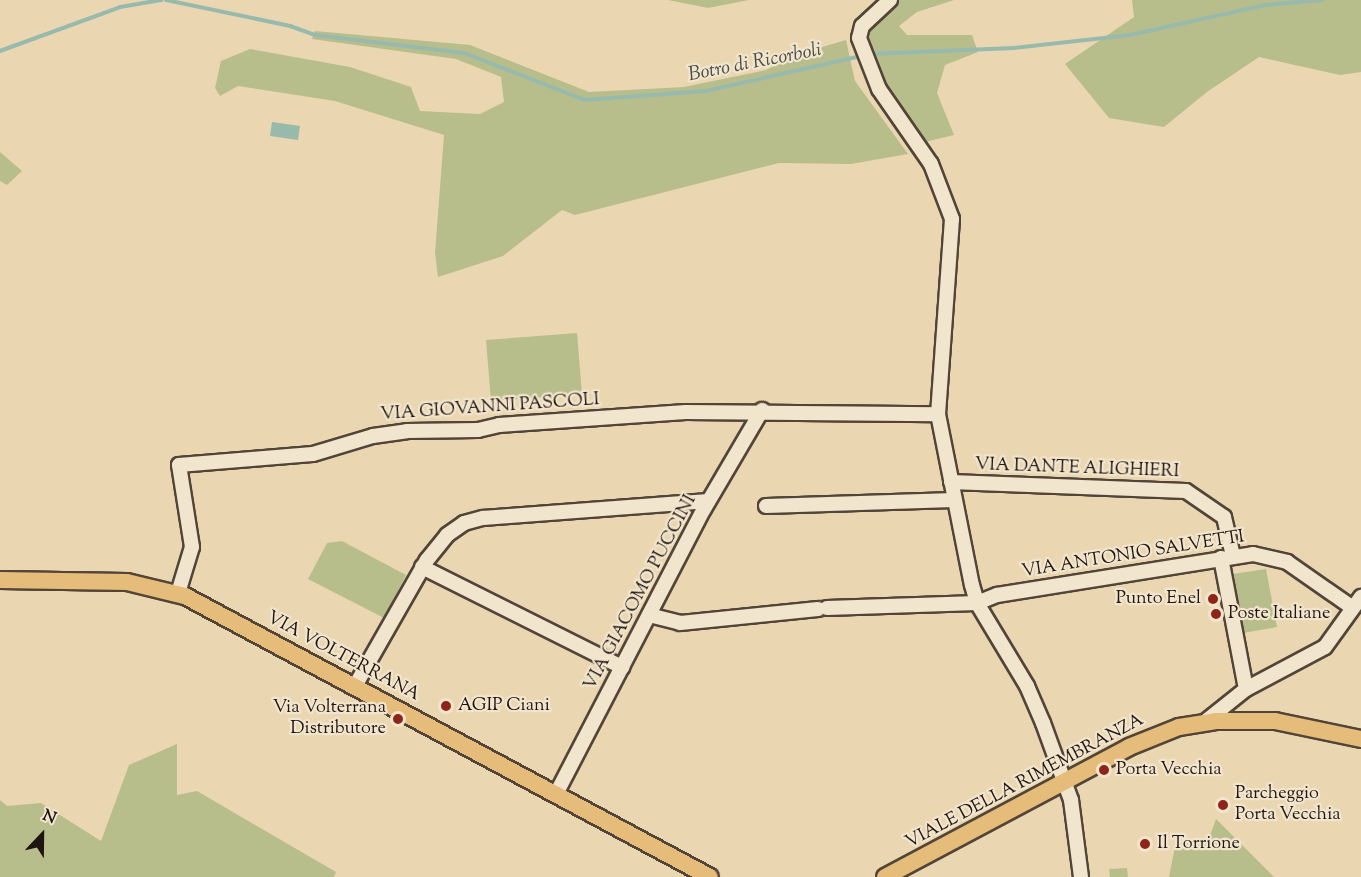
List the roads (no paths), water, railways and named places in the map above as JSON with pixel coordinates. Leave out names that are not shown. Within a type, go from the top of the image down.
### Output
[{"type":"main road","name":"VIA VOLTERRANA","points":[[0,580],[127,582],[178,593],[710,877]]},
{"type":"main road","name":"VIALE DELLA RIMEMBRANZA","points":[[885,877],[1146,739],[1206,722],[1284,721],[1361,738]]},
{"type":"street","points":[[890,0],[862,26],[859,38],[872,75],[925,154],[952,219],[938,414],[954,500],[977,603],[1032,696],[1064,781],[1072,808],[1081,877]]},
{"type":"street","name":"VIA GIOVANNI PASCOLI","points":[[178,593],[192,547],[179,465],[313,454],[374,436],[407,431],[478,430],[499,425],[675,412],[762,410],[938,414]]},
{"type":"street","name":"VIA GIACOMO PUCCINI","points":[[556,794],[708,501],[762,410]]},
{"type":"street","name":"VIA DANTE ALIGHIERI","points":[[951,482],[1186,491],[1224,517],[1227,557],[1246,689]]},
{"type":"street","points":[[766,506],[954,500]]},
{"type":"street","points":[[355,686],[423,567],[450,531],[483,518],[708,501]]},
{"type":"street","name":"VIA ANTONIO SALVETTI","points":[[649,615],[680,623],[823,608],[977,603],[997,595],[1198,561],[1264,555],[1279,559],[1357,602]]},
{"type":"street","points":[[423,567],[622,667]]},
{"type":"street","points":[[1206,722],[1246,689],[1325,647],[1357,602]]},
{"type":"waterway","name":"Botro di Ricorboli","points":[[0,51],[120,7],[161,0]]},
{"type":"waterway","name":"Botro di Ricorboli","points":[[166,0],[290,26],[315,35],[464,53],[585,100],[706,91],[861,56]]},
{"type":"waterway","name":"Botro di Ricorboli","points":[[869,54],[1014,48],[1130,35],[1265,5],[1322,0]]},
{"type":"place","name":"Punto Enel","points":[[1213,599]]},
{"type":"place","name":"Poste Italiane","points":[[1216,614]]},
{"type":"place","name":"AGIP Ciani","points":[[446,706]]},
{"type":"place","name":"Via Volterrana Distributore","points":[[398,719]]},
{"type":"place","name":"Porta Vecchia","points":[[1104,770]]},
{"type":"place","name":"Parcheggio Porta Vecchia","points":[[1223,805]]},
{"type":"place","name":"Il Torrione","points":[[1145,844]]}]
